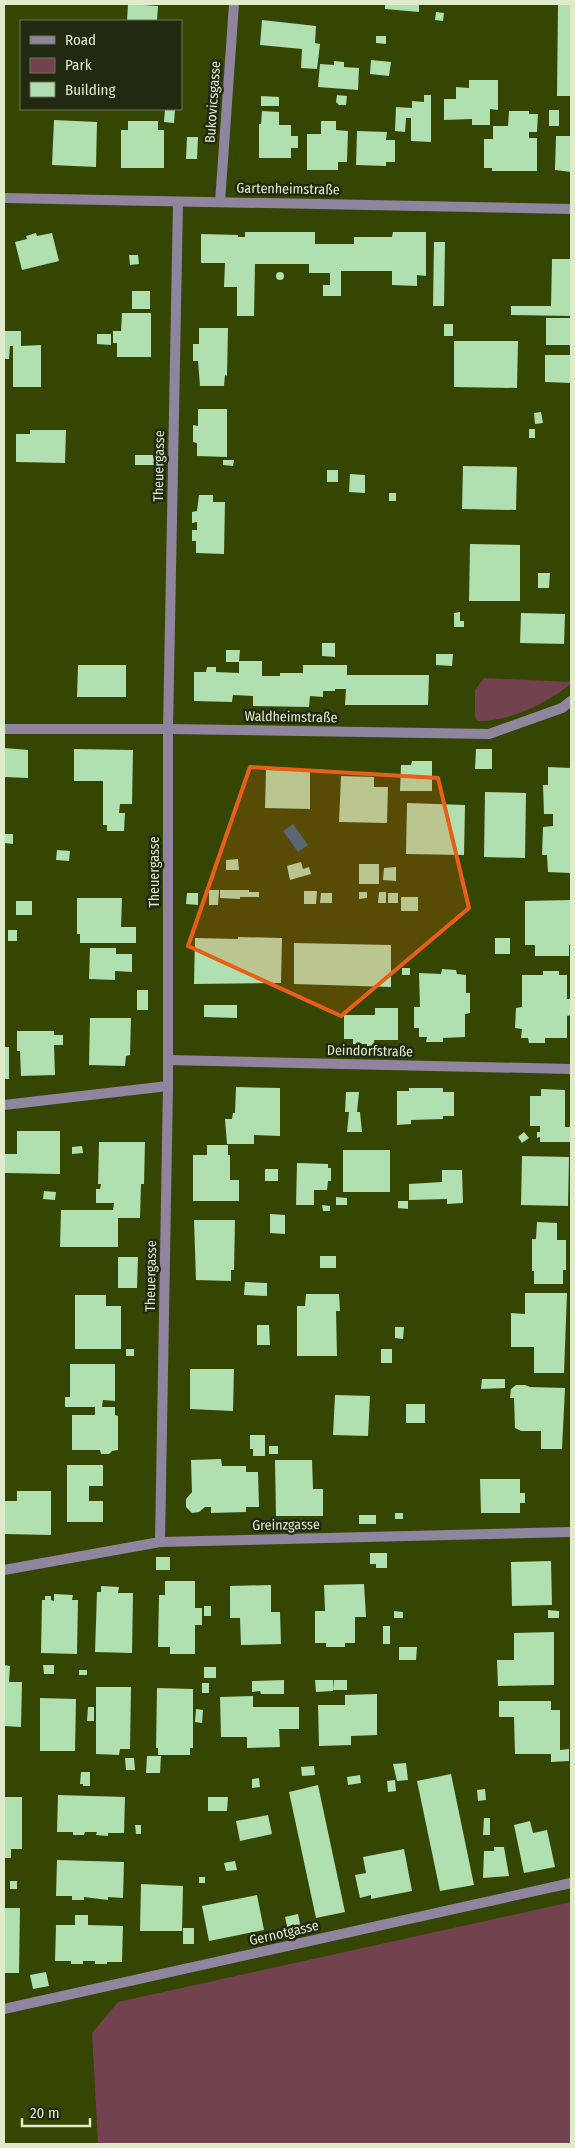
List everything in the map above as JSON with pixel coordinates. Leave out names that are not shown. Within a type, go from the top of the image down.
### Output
[{"type":"street","name":"Bukovicsgasse","points":[[220,202],[234,4]]},
{"type":"street","name":"Gartenheimstraße","points":[[4,198],[571,209]]},
{"type":"street","name":"Theuergasse","points":[[160,1542],[168,1086],[168,729],[178,202]]},
{"type":"street","name":"Waldheimstraße","points":[[4,729],[168,729],[489,734],[562,708],[571,701]]},
{"type":"street","name":"Deindorfstraße","points":[[168,1060],[571,1069]]},
{"type":"street","points":[[4,1105],[168,1086]]},
{"type":"street","name":"Greinzgasse","points":[[4,1570],[160,1542],[571,1532]]},
{"type":"street","name":"Gernotgasse","points":[[4,2009],[571,1883]]},
{"type":"highlighted area","points":[[250,767],[438,778],[469,908],[341,1016],[188,946]]},
{"type":"green space","points":[[484,678],[571,682],[571,684],[551,698],[528,710],[504,718],[479,721],[476,720],[475,716],[475,690]]},
{"type":"green space","points":[[571,1902],[571,2144],[98,2144],[92,2033],[118,2002]]},
{"type":"water","points":[[293,824],[308,845],[298,852],[283,831]]},
{"type":"building","points":[[128,4],[158,6],[157,20],[127,20]]},
{"type":"building","points":[[385,4],[419,4],[419,12],[385,9]]},
{"type":"building","points":[[558,4],[571,4],[571,96],[557,96]]},
{"type":"building","points":[[436,12],[444,13],[443,21],[435,20]]},
{"type":"building","points":[[262,20],[316,26],[315,43],[320,44],[317,69],[301,68],[302,49],[260,45]]},
{"type":"building","points":[[376,36],[386,36],[386,44],[376,43]]},
{"type":"building","points":[[371,60],[391,62],[389,76],[370,74]]},
{"type":"building","points":[[334,61],[344,62],[344,67],[359,68],[358,90],[318,87],[320,64],[334,65]]},
{"type":"building","points":[[469,80],[498,80],[498,110],[490,109],[490,125],[472,125],[472,119],[444,120],[444,99],[456,99],[456,87],[469,88]]},
{"type":"building","points":[[337,95],[347,96],[346,105],[339,105],[336,102]]},
{"type":"building","points":[[424,95],[431,95],[431,142],[411,141],[411,118],[406,118],[405,132],[395,131],[396,107],[412,108],[412,101],[424,102]]},
{"type":"building","points":[[261,96],[279,97],[279,106],[261,106]]},
{"type":"building","points":[[165,110],[175,110],[174,123],[164,122]]},
{"type":"building","points":[[549,110],[559,110],[559,126],[549,126]]},
{"type":"building","points":[[262,111],[279,112],[279,125],[291,125],[291,136],[298,136],[298,148],[291,148],[291,158],[259,158],[259,124],[261,124]]},
{"type":"building","points":[[509,111],[529,111],[529,114],[538,114],[537,132],[529,132],[529,138],[537,138],[537,171],[492,171],[492,168],[484,168],[484,139],[493,139],[493,126],[508,126]]},
{"type":"building","points":[[54,120],[97,122],[96,167],[52,165]]},
{"type":"building","points":[[128,121],[158,121],[158,130],[164,130],[164,168],[121,168],[121,130],[128,130]]},
{"type":"building","points":[[321,121],[336,121],[336,130],[348,131],[347,162],[338,162],[338,170],[307,170],[307,134],[321,134]]},
{"type":"building","points":[[357,131],[387,132],[386,140],[395,140],[395,162],[386,162],[386,166],[356,165]]},
{"type":"building","points":[[556,136],[571,136],[571,172],[555,170]]},
{"type":"building","points":[[187,137],[198,137],[197,159],[186,159]]},
{"type":"building","points":[[245,232],[315,232],[315,244],[354,244],[354,237],[392,237],[393,232],[426,232],[426,276],[417,275],[417,286],[392,285],[392,271],[341,271],[341,296],[323,296],[323,285],[330,285],[330,273],[309,273],[309,264],[255,264],[254,316],[237,316],[237,287],[224,287],[225,263],[201,263],[201,234],[238,235],[238,237],[245,237]]},
{"type":"building","points":[[36,233],[37,236],[52,233],[59,261],[22,270],[15,242],[27,239],[26,236]]},
{"type":"building","points":[[434,242],[445,242],[444,306],[433,306]]},
{"type":"building","points":[[129,255],[138,255],[139,264],[130,265]]},
{"type":"building","points":[[552,259],[571,259],[571,316],[511,315],[511,306],[551,306]]},
{"type":"building","points":[[280,272],[284,276],[280,280],[276,276]]},
{"type":"building","points":[[132,291],[150,291],[150,309],[132,309]]},
{"type":"building","points":[[122,313],[151,313],[151,357],[117,357],[117,343],[113,343],[113,331],[121,331]]},
{"type":"building","points":[[546,318],[571,318],[571,345],[546,345]]},
{"type":"building","points":[[444,324],[453,324],[453,336],[444,336]]},
{"type":"building","points":[[199,328],[228,328],[227,376],[225,375],[224,386],[200,386],[198,361],[193,361],[193,344],[199,344]]},
{"type":"building","points":[[4,331],[21,331],[21,346],[41,345],[41,387],[13,387],[13,346],[10,346],[9,359],[4,359]]},
{"type":"building","points":[[97,334],[111,334],[111,345],[97,344]]},
{"type":"building","points":[[454,341],[518,341],[517,388],[454,387]]},
{"type":"building","points":[[545,355],[571,355],[571,383],[545,382]]},
{"type":"building","points":[[198,409],[227,409],[227,457],[197,456],[197,443],[193,442],[193,425],[198,426]]},
{"type":"building","points":[[541,412],[543,423],[535,424],[534,413]]},
{"type":"building","points":[[529,429],[535,429],[535,438],[529,438]]},
{"type":"building","points":[[30,430],[66,430],[65,463],[16,462],[16,434],[30,434]]},
{"type":"building","points":[[135,455],[164,455],[164,465],[135,465]]},
{"type":"building","points":[[223,460],[234,460],[233,466],[223,465]]},
{"type":"building","points":[[463,466],[517,467],[516,510],[462,509]]},
{"type":"building","points":[[327,470],[338,470],[338,482],[327,482]]},
{"type":"building","points":[[350,474],[365,475],[365,493],[349,492]]},
{"type":"building","points":[[389,493],[396,493],[396,501],[389,501]]},
{"type":"building","points":[[199,495],[213,495],[213,502],[225,502],[224,554],[196,553],[196,541],[192,541],[192,530],[197,530],[197,522],[192,523],[192,512],[197,511]]},
{"type":"building","points":[[470,544],[520,545],[520,601],[469,601]]},
{"type":"building","points":[[538,573],[550,573],[549,588],[538,588]]},
{"type":"building","points":[[460,612],[460,621],[464,621],[464,627],[454,627],[454,613]]},
{"type":"building","points":[[521,613],[565,614],[564,644],[520,643]]},
{"type":"building","points":[[322,643],[335,643],[335,657],[322,656]]},
{"type":"building","points":[[226,650],[240,650],[239,661],[262,661],[262,676],[280,676],[280,673],[303,673],[303,665],[347,665],[347,675],[429,675],[428,705],[345,705],[346,689],[323,691],[323,697],[310,696],[309,707],[253,706],[253,696],[233,695],[232,702],[194,701],[194,672],[206,672],[207,667],[216,667],[216,672],[239,673],[239,662],[226,662]]},
{"type":"building","points":[[436,654],[453,654],[452,666],[436,665]]},
{"type":"building","points":[[78,665],[126,665],[126,697],[77,697]]},
{"type":"building","points":[[4,748],[28,750],[28,778],[4,777]]},
{"type":"building","points":[[74,749],[133,750],[132,804],[120,804],[119,813],[125,813],[124,831],[107,831],[107,825],[103,825],[103,781],[74,781]]},
{"type":"building","points":[[476,749],[492,749],[492,769],[475,769]]},
{"type":"building","points":[[412,761],[432,761],[432,791],[400,791],[401,765],[411,765]]},
{"type":"building","points":[[548,767],[571,768],[570,873],[548,872],[547,855],[542,855],[543,827],[553,826],[553,814],[544,814],[543,785],[548,785]]},
{"type":"building","points":[[266,770],[310,771],[310,809],[265,808]]},
{"type":"building","points":[[341,776],[374,777],[374,787],[388,787],[387,823],[339,822]]},
{"type":"building","points":[[485,792],[526,793],[525,858],[484,857]]},
{"type":"building","points":[[407,803],[465,805],[464,855],[406,854]]},
{"type":"building","points":[[4,834],[13,834],[13,844],[4,843]]},
{"type":"building","points":[[57,850],[70,851],[69,861],[56,860]]},
{"type":"building","points":[[238,859],[239,870],[226,870],[226,860]]},
{"type":"building","points":[[301,862],[303,869],[309,867],[311,874],[290,880],[287,866]]},
{"type":"building","points":[[359,864],[379,864],[379,884],[359,884]]},
{"type":"building","points":[[396,867],[396,881],[383,880],[384,868]]},
{"type":"building","points":[[209,890],[219,890],[218,905],[209,905]]},
{"type":"building","points":[[220,890],[249,890],[249,892],[259,892],[259,897],[240,897],[240,899],[220,898]]},
{"type":"building","points":[[304,891],[317,891],[316,904],[304,904]]},
{"type":"building","points":[[359,892],[367,892],[367,898],[359,899]]},
{"type":"building","points":[[379,892],[386,892],[386,903],[378,903]]},
{"type":"building","points":[[187,893],[198,893],[198,905],[186,904]]},
{"type":"building","points":[[321,893],[332,893],[332,903],[320,903]]},
{"type":"building","points":[[388,893],[398,893],[398,903],[388,903]]},
{"type":"building","points":[[401,897],[418,897],[418,911],[401,911]]},
{"type":"building","points":[[77,898],[122,898],[121,927],[136,927],[136,943],[80,943],[80,934],[77,934]]},
{"type":"building","points":[[571,900],[571,945],[569,945],[569,956],[535,956],[535,945],[525,945],[525,901]]},
{"type":"building","points":[[16,901],[32,901],[32,915],[16,915]]},
{"type":"building","points":[[8,930],[17,930],[17,941],[8,941]]},
{"type":"building","points":[[238,937],[282,938],[281,983],[194,984],[195,938],[238,939]]},
{"type":"building","points":[[495,938],[510,938],[510,954],[495,954]]},
{"type":"building","points":[[294,943],[391,945],[391,987],[294,984]]},
{"type":"building","points":[[90,948],[116,948],[116,954],[132,954],[132,972],[115,971],[115,980],[89,979]]},
{"type":"building","points":[[402,968],[410,968],[410,975],[402,975]]},
{"type":"building","points":[[442,969],[456,970],[457,974],[466,975],[466,993],[470,993],[470,1013],[465,1014],[465,1037],[443,1038],[443,1042],[426,1042],[427,1037],[419,1037],[419,1028],[414,1028],[414,1007],[420,1007],[419,973],[441,974]]},
{"type":"building","points":[[543,971],[559,971],[559,975],[567,975],[567,999],[571,999],[571,1015],[567,1016],[567,1038],[545,1038],[545,1043],[529,1043],[528,1038],[521,1038],[522,1029],[515,1028],[516,1008],[522,1007],[522,975],[543,975]]},
{"type":"building","points":[[137,990],[148,990],[148,1010],[137,1010]]},
{"type":"building","points":[[204,1005],[237,1005],[237,1018],[204,1017]]},
{"type":"building","points":[[375,1008],[398,1008],[398,1040],[374,1040],[375,1051],[367,1051],[367,1044],[353,1044],[353,1039],[344,1039],[344,1015],[375,1015]]},
{"type":"building","points":[[90,1018],[131,1018],[130,1055],[126,1056],[125,1066],[89,1065]]},
{"type":"building","points":[[17,1031],[54,1031],[54,1035],[63,1035],[63,1045],[54,1045],[55,1075],[21,1076],[20,1051],[17,1051]]},
{"type":"building","points":[[4,1047],[9,1047],[9,1079],[4,1079]]},
{"type":"building","points":[[236,1087],[280,1088],[280,1136],[254,1135],[254,1144],[227,1144],[225,1119],[232,1119],[233,1113],[235,1113]]},
{"type":"building","points":[[409,1088],[443,1088],[443,1092],[454,1092],[454,1116],[443,1116],[443,1119],[411,1120],[411,1124],[397,1125],[397,1091],[409,1091]]},
{"type":"building","points":[[541,1089],[565,1090],[565,1127],[571,1127],[571,1142],[540,1142],[540,1137],[537,1138],[537,1132],[540,1132],[540,1126],[530,1126],[530,1096],[541,1096]]},
{"type":"building","points":[[346,1092],[359,1092],[357,1112],[360,1112],[362,1132],[347,1132],[349,1112],[345,1112]]},
{"type":"building","points":[[17,1131],[60,1131],[60,1174],[4,1173],[4,1154],[17,1154]]},
{"type":"building","points":[[524,1132],[529,1138],[522,1143],[518,1137]]},
{"type":"building","points":[[99,1142],[145,1142],[144,1184],[141,1184],[140,1218],[118,1218],[118,1247],[60,1247],[61,1210],[113,1210],[114,1203],[96,1203],[96,1189],[100,1189],[101,1184],[98,1184]]},
{"type":"building","points":[[207,1145],[228,1145],[230,1180],[239,1180],[239,1201],[193,1201],[193,1155],[207,1155]]},
{"type":"building","points":[[82,1146],[83,1153],[72,1154],[72,1147]]},
{"type":"building","points":[[343,1150],[390,1150],[390,1192],[343,1192]]},
{"type":"building","points":[[522,1156],[569,1157],[568,1206],[521,1205]]},
{"type":"building","points":[[297,1163],[328,1164],[328,1168],[331,1168],[331,1181],[328,1181],[327,1190],[314,1190],[314,1205],[296,1205]]},
{"type":"building","points":[[265,1169],[278,1169],[278,1181],[265,1181]]},
{"type":"building","points":[[442,1170],[462,1170],[463,1203],[447,1204],[447,1199],[409,1200],[409,1184],[442,1182]]},
{"type":"building","points":[[44,1191],[56,1192],[55,1200],[43,1199]]},
{"type":"building","points":[[336,1197],[347,1198],[347,1205],[336,1205]]},
{"type":"building","points":[[398,1201],[408,1201],[408,1209],[398,1208]]},
{"type":"building","points":[[322,1205],[330,1206],[330,1211],[323,1211]]},
{"type":"building","points":[[270,1214],[285,1215],[285,1234],[270,1233]]},
{"type":"building","points":[[194,1220],[235,1220],[234,1270],[231,1270],[231,1281],[196,1280]]},
{"type":"building","points":[[537,1222],[557,1223],[557,1240],[566,1240],[566,1270],[563,1270],[563,1284],[534,1284],[532,1239],[536,1239]]},
{"type":"building","points":[[320,1256],[336,1256],[336,1268],[320,1268]]},
{"type":"building","points":[[118,1257],[138,1257],[137,1288],[118,1288]]},
{"type":"building","points":[[245,1282],[267,1283],[267,1296],[244,1295]]},
{"type":"building","points":[[525,1293],[567,1293],[564,1373],[534,1373],[534,1347],[511,1347],[511,1313],[525,1314]]},
{"type":"building","points":[[306,1294],[339,1294],[340,1311],[336,1311],[337,1356],[297,1356],[297,1306],[305,1306]]},
{"type":"building","points":[[75,1295],[106,1295],[106,1306],[121,1306],[121,1349],[75,1349]]},
{"type":"building","points":[[257,1325],[269,1325],[270,1345],[257,1345]]},
{"type":"building","points":[[395,1327],[404,1327],[403,1339],[395,1338]]},
{"type":"building","points":[[126,1349],[134,1349],[134,1356],[126,1356]]},
{"type":"building","points":[[381,1349],[392,1349],[392,1363],[381,1363]]},
{"type":"building","points":[[70,1364],[115,1364],[115,1401],[103,1400],[102,1407],[115,1407],[115,1415],[118,1416],[118,1450],[112,1451],[109,1454],[101,1454],[100,1450],[72,1450],[72,1415],[95,1415],[95,1407],[65,1407],[65,1397],[70,1397]]},
{"type":"building","points":[[190,1369],[234,1369],[233,1411],[190,1409]]},
{"type":"building","points":[[482,1379],[505,1379],[505,1388],[481,1389]]},
{"type":"building","points":[[516,1385],[565,1388],[562,1449],[541,1449],[541,1431],[521,1431],[515,1428],[514,1398],[510,1398],[511,1389]]},
{"type":"building","points":[[335,1395],[370,1396],[368,1436],[333,1435]]},
{"type":"building","points":[[406,1404],[425,1404],[425,1423],[406,1423]]},
{"type":"building","points":[[250,1435],[265,1435],[265,1456],[253,1456],[253,1449],[250,1449]]},
{"type":"building","points":[[269,1446],[278,1446],[278,1454],[269,1454]]},
{"type":"building","points":[[221,1459],[222,1466],[246,1466],[246,1472],[258,1472],[259,1507],[246,1507],[246,1512],[211,1513],[211,1507],[205,1507],[199,1512],[192,1513],[186,1507],[186,1499],[192,1492],[191,1460]]},
{"type":"building","points":[[275,1460],[312,1460],[313,1489],[323,1489],[323,1516],[276,1516]]},
{"type":"building","points":[[67,1465],[103,1465],[103,1486],[89,1486],[89,1501],[103,1501],[103,1522],[67,1522]]},
{"type":"building","points":[[480,1479],[520,1479],[520,1493],[525,1493],[525,1503],[520,1503],[520,1513],[481,1513]]},
{"type":"building","points":[[17,1491],[51,1491],[51,1535],[4,1534],[4,1501],[17,1501]]},
{"type":"building","points":[[395,1513],[403,1513],[403,1519],[395,1519]]},
{"type":"building","points":[[359,1515],[376,1515],[376,1524],[359,1524]]},
{"type":"building","points":[[370,1553],[387,1553],[387,1568],[376,1568],[376,1564],[370,1564]]},
{"type":"building","points":[[156,1557],[170,1557],[170,1570],[156,1570]]},
{"type":"building","points":[[551,1561],[552,1605],[512,1606],[511,1562]]},
{"type":"building","points":[[165,1581],[195,1581],[195,1608],[202,1608],[202,1625],[195,1625],[195,1654],[170,1654],[170,1647],[158,1647],[159,1595],[165,1595]]},
{"type":"building","points":[[364,1584],[366,1617],[355,1617],[355,1643],[345,1643],[345,1647],[326,1647],[326,1643],[315,1643],[315,1611],[325,1611],[324,1585]]},
{"type":"building","points":[[271,1585],[271,1612],[280,1612],[281,1644],[241,1645],[240,1618],[230,1618],[230,1586]]},
{"type":"building","points":[[101,1586],[119,1587],[118,1593],[133,1593],[132,1653],[95,1652],[97,1592],[101,1592]]},
{"type":"building","points":[[54,1594],[73,1595],[72,1600],[78,1600],[77,1654],[41,1653],[42,1600],[45,1600],[45,1596],[51,1596],[51,1600],[54,1601]]},
{"type":"building","points":[[204,1606],[211,1606],[211,1616],[204,1616]]},
{"type":"building","points":[[548,1610],[559,1611],[559,1618],[548,1618]]},
{"type":"building","points":[[394,1611],[403,1612],[403,1618],[394,1618]]},
{"type":"building","points":[[383,1626],[390,1626],[390,1644],[383,1644]]},
{"type":"building","points":[[554,1632],[554,1685],[498,1686],[497,1660],[514,1660],[514,1633]]},
{"type":"building","points":[[399,1647],[417,1647],[416,1660],[399,1660]]},
{"type":"building","points":[[4,1665],[10,1666],[9,1682],[22,1682],[21,1727],[4,1726]]},
{"type":"building","points":[[43,1665],[54,1665],[54,1674],[44,1674]]},
{"type":"building","points":[[204,1667],[216,1667],[216,1678],[204,1678]]},
{"type":"building","points":[[79,1670],[87,1670],[87,1675],[79,1675]]},
{"type":"building","points":[[284,1680],[284,1694],[252,1692],[252,1681]]},
{"type":"building","points":[[315,1680],[333,1680],[333,1691],[316,1692]]},
{"type":"building","points":[[334,1680],[347,1680],[347,1690],[333,1690]]},
{"type":"building","points":[[202,1683],[209,1683],[209,1693],[202,1693]]},
{"type":"building","points":[[96,1687],[131,1687],[130,1749],[120,1749],[119,1755],[96,1754]]},
{"type":"building","points":[[157,1688],[193,1689],[193,1748],[190,1748],[190,1755],[158,1755],[158,1748],[156,1748]]},
{"type":"building","points":[[377,1694],[377,1735],[351,1736],[351,1745],[319,1746],[318,1705],[345,1705],[345,1695]]},
{"type":"building","points":[[253,1696],[253,1707],[299,1707],[299,1729],[279,1729],[280,1747],[247,1748],[247,1737],[221,1737],[220,1697]]},
{"type":"building","points":[[40,1698],[76,1699],[75,1751],[40,1751]]},
{"type":"building","points":[[499,1701],[551,1701],[551,1710],[560,1710],[560,1750],[569,1749],[569,1761],[551,1762],[551,1754],[515,1754],[514,1717],[499,1717]]},
{"type":"building","points":[[88,1707],[94,1707],[94,1721],[87,1721]]},
{"type":"building","points":[[196,1709],[203,1710],[202,1723],[195,1722]]},
{"type":"building","points":[[147,1756],[161,1756],[160,1773],[146,1773]]},
{"type":"building","points":[[125,1758],[134,1758],[135,1770],[126,1770]]},
{"type":"building","points":[[406,1763],[408,1780],[397,1781],[393,1764]]},
{"type":"building","points":[[314,1766],[315,1775],[302,1776],[301,1767]]},
{"type":"building","points":[[81,1772],[90,1772],[90,1786],[80,1784]]},
{"type":"building","points":[[451,1774],[474,1885],[440,1891],[417,1781]]},
{"type":"building","points":[[360,1775],[361,1783],[348,1785],[347,1777]]},
{"type":"building","points":[[259,1778],[260,1787],[252,1788],[252,1779]]},
{"type":"building","points":[[395,1780],[396,1791],[388,1792],[387,1781]]},
{"type":"building","points":[[318,1785],[345,1912],[316,1918],[289,1792]]},
{"type":"building","points":[[485,1789],[486,1800],[478,1801],[477,1790]]},
{"type":"building","points":[[58,1795],[125,1797],[124,1833],[108,1833],[108,1836],[96,1835],[97,1832],[73,1835],[73,1832],[57,1832]]},
{"type":"building","points":[[4,1797],[22,1797],[22,1849],[11,1849],[11,1858],[4,1858]]},
{"type":"building","points":[[208,1797],[228,1797],[227,1811],[208,1811]]},
{"type":"building","points":[[268,1815],[272,1834],[240,1841],[236,1821]]},
{"type":"building","points":[[484,1818],[490,1818],[490,1835],[483,1835]]},
{"type":"building","points":[[530,1821],[533,1833],[547,1830],[555,1867],[524,1873],[514,1825]]},
{"type":"building","points":[[135,1825],[141,1825],[141,1834],[136,1834]]},
{"type":"building","points":[[494,1847],[504,1847],[509,1876],[483,1878],[484,1851],[494,1851]]},
{"type":"building","points":[[404,1849],[412,1891],[371,1899],[371,1895],[360,1898],[355,1875],[366,1873],[363,1857]]},
{"type":"building","points":[[57,1860],[124,1862],[123,1898],[108,1897],[108,1900],[84,1897],[84,1900],[72,1900],[72,1896],[56,1896]]},
{"type":"building","points":[[235,1861],[237,1870],[226,1871],[224,1863]]},
{"type":"building","points":[[199,1877],[205,1877],[205,1883],[199,1883]]},
{"type":"building","points":[[10,1881],[17,1881],[17,1889],[10,1889]]},
{"type":"building","points":[[141,1884],[183,1886],[182,1931],[140,1931]]},
{"type":"building","points":[[257,1895],[264,1930],[209,1941],[202,1906]]},
{"type":"building","points":[[4,1908],[20,1908],[19,1973],[4,1973]]},
{"type":"building","points":[[298,1914],[302,1933],[289,1935],[285,1917]]},
{"type":"building","points":[[75,1915],[88,1915],[88,1925],[123,1926],[122,1962],[95,1964],[95,1961],[83,1961],[83,1964],[71,1964],[71,1961],[55,1961],[56,1925],[75,1925]]},
{"type":"building","points":[[183,1928],[194,1928],[194,1944],[183,1944]]},
{"type":"building","points":[[46,1972],[49,1986],[33,1989],[30,1975]]}]
